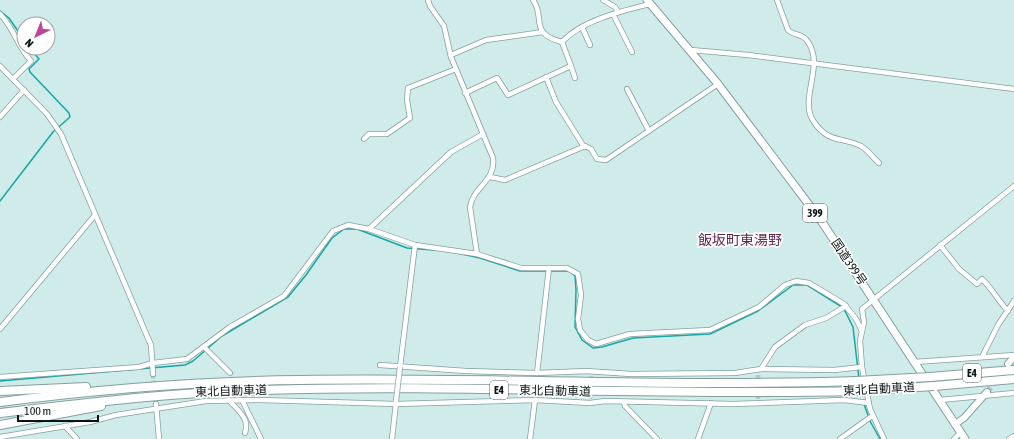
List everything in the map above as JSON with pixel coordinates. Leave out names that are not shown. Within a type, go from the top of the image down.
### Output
[{"type":"highway","name":"国道399号","points":[[648,2],[691,50],[718,84],[822,222],[965,439]]},
{"type":"highway","name":"東北自動車道","points":[[0,402],[108,390],[181,384],[308,380],[698,384],[856,381],[930,377],[1011,367]]},
{"type":"highway","name":"東北自動車道","points":[[0,413],[142,397],[238,391],[357,389],[698,393],[856,391],[1014,379]]},
{"type":"highway","points":[[0,391],[181,384]]},
{"type":"highway","points":[[0,425],[142,397]]},
{"type":"main road","points":[[1011,367],[1014,356]]},
{"type":"main road","points":[[955,424],[964,418],[985,394]]},
{"type":"street","points":[[428,0],[430,6],[444,26],[450,55],[493,158],[490,177],[471,201],[470,207],[477,254]]},
{"type":"street","points":[[534,0],[539,26],[543,32],[555,40],[562,42]]},
{"type":"street","points":[[603,0],[615,7],[632,52]]},
{"type":"street","points":[[777,0],[788,30],[790,32],[801,34],[811,46],[813,80],[808,108],[813,121],[829,137],[861,146],[879,163]]},
{"type":"street","points":[[562,42],[571,32],[616,13],[648,2]]},
{"type":"street","points":[[0,14],[11,25],[18,45],[31,61],[13,79]]},
{"type":"street","points":[[582,27],[590,45]]},
{"type":"street","points":[[450,55],[486,40],[543,32]]},
{"type":"street","points":[[562,42],[575,78]]},
{"type":"street","points":[[691,50],[748,55],[1014,89]]},
{"type":"street","points":[[0,66],[55,124],[147,336],[150,345],[153,368]]},
{"type":"street","points":[[465,93],[497,78],[508,95],[571,66]]},
{"type":"street","points":[[364,139],[369,134],[387,134],[410,118],[407,100],[408,88],[456,69]]},
{"type":"street","points":[[546,78],[556,102],[584,147],[588,148],[597,159],[602,161],[718,84]]},
{"type":"street","points":[[626,89],[649,131]]},
{"type":"street","points":[[0,117],[24,90]]},
{"type":"street","points":[[369,229],[381,216],[451,152],[482,134]]},
{"type":"street","points":[[490,177],[505,180],[584,147]]},
{"type":"street","points":[[884,439],[870,417],[859,368],[860,341],[864,322],[862,309],[873,298],[1014,186]]},
{"type":"street","points":[[0,329],[95,215]]},
{"type":"street","points":[[0,377],[139,367],[153,368],[187,359],[206,348],[230,326],[284,296],[330,235],[337,228],[348,225],[369,229],[414,248],[477,254],[521,268],[549,270],[571,268],[578,274],[581,295],[578,320],[580,330],[588,340],[596,344],[630,334],[710,330],[759,307],[785,285],[796,281],[809,283],[844,308],[862,332]]},
{"type":"street","points":[[940,245],[964,275],[977,284],[982,279],[988,285],[997,301],[1008,311]]},
{"type":"street","points":[[392,439],[414,248]]},
{"type":"street","points":[[537,373],[549,270]]},
{"type":"street","points":[[982,357],[998,325],[1014,301]]},
{"type":"street","points":[[759,372],[775,347],[805,325],[826,318],[844,308]]},
{"type":"street","points":[[206,348],[230,373]]},
{"type":"street","points":[[915,362],[1014,356]]},
{"type":"street","points":[[380,365],[466,371],[591,374],[735,373],[859,368]]},
{"type":"street","points":[[940,400],[985,394],[1014,393]]},
{"type":"street","points":[[0,437],[65,426],[156,407],[229,400],[396,403],[535,400],[711,403],[844,400],[867,403]]},
{"type":"street","points":[[229,400],[246,419],[246,433]]},
{"type":"street","points":[[242,400],[261,439]]},
{"type":"street","points":[[530,439],[535,400]]},
{"type":"street","points":[[624,402],[625,406],[657,439]]},
{"type":"street","points":[[698,439],[711,403]]},
{"type":"street","points":[[156,407],[159,439]]},
{"type":"street","points":[[840,439],[870,417]]},
{"type":"street","points":[[65,426],[77,439]]},
{"type":"street","points":[[954,439],[961,432]]},
{"type":"street","points":[[1009,439],[1014,436]]},
{"type":"waterway","points":[[0,11],[9,18],[16,28]]},
{"type":"waterway","points":[[0,201],[53,132],[70,117],[69,113],[30,72],[29,69],[39,59],[37,56]]},
{"type":"waterway","points":[[0,381],[185,365],[193,361],[222,336],[288,297],[306,275],[332,238],[344,229],[357,229],[407,248],[434,250]]},
{"type":"waterway","points":[[457,253],[480,258],[520,271],[547,271]]},
{"type":"waterway","points":[[551,271],[569,271]]},
{"type":"waterway","points":[[572,273],[575,276],[576,290],[575,327],[582,340],[593,348],[602,347],[633,338],[710,334],[758,311],[793,285],[807,285],[842,307]]},
{"type":"waterway","points":[[844,309],[853,327],[859,379]]},
{"type":"waterway","points":[[864,404],[870,421],[880,439]]},
{"type":"tunnel","points":[[987,392],[1005,369]]},
{"type":"tunnel","points":[[153,374],[156,404]]},
{"type":"tunnel","points":[[758,375],[758,399]]},
{"type":"tunnel","points":[[590,399],[591,376]]},
{"type":"district","name":"飯坂町東湯野","points":[[740,240]]}]
